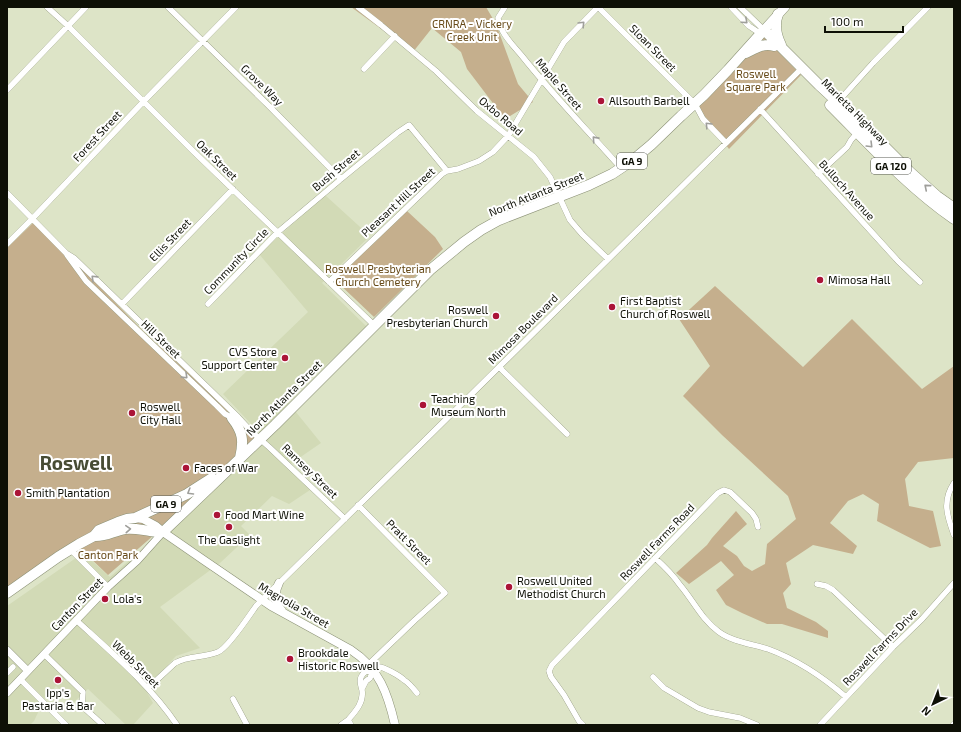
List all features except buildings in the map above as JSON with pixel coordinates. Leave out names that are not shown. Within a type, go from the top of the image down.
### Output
[{"type":"highway","points":[[781,10],[776,26],[780,42],[787,53]]},
{"type":"highway","name":"Marietta Highway","points":[[762,32],[798,72],[937,196],[954,208]]},
{"type":"highway","name":"Marietta Highway","points":[[762,32],[787,53],[858,132],[921,195],[954,219]]},
{"type":"highway","name":"North Atlanta Street","points":[[163,532],[261,439],[439,262],[481,230],[499,220],[590,185],[621,168],[642,153],[714,85],[762,32]]},
{"type":"highway","points":[[742,55],[763,46],[774,46]]},
{"type":"highway","points":[[232,418],[237,425],[243,444],[237,461]]},
{"type":"highway","name":"GA 9","points":[[7,593],[70,549],[94,536],[99,530],[127,519],[135,518],[187,494],[237,461]]},
{"type":"highway","name":"GA 9","points":[[94,536],[102,536],[126,529],[163,532]]},
{"type":"main road","name":"GA 9","points":[[762,32],[781,10]]},
{"type":"main road","name":"Magnolia Street","points":[[135,518],[150,522],[262,600],[361,656],[371,667],[384,687],[395,725]]},
{"type":"main road","points":[[279,583],[275,598],[283,613]]},
{"type":"street","name":"Oak Street","points":[[47,7],[375,326]]},
{"type":"street","points":[[7,90],[86,7]]},
{"type":"street","name":"Grove Way","points":[[168,7],[341,179]]},
{"type":"street","name":"Forest Street","points":[[7,244],[236,7]]},
{"type":"street","name":"Oxbo Road","points":[[358,7],[436,71],[477,111],[528,152],[543,167],[550,177],[570,220],[608,259]]},
{"type":"street","name":"Maple Street","points":[[505,7],[498,18],[505,35],[542,80],[621,168]]},
{"type":"street","points":[[731,7],[745,22],[762,32]]},
{"type":"street","points":[[740,7],[762,32]]},
{"type":"street","points":[[835,105],[873,63],[928,7]]},
{"type":"street","name":"Pleasant Hill Street","points":[[329,282],[442,174],[479,161],[493,152],[508,136],[564,42],[600,8]]},
{"type":"street","name":"Sloan Street","points":[[600,8],[694,104],[703,119],[726,143]]},
{"type":"street","points":[[364,69],[395,36]]},
{"type":"street","name":"Mimosa Boulevard","points":[[148,688],[180,660],[213,654],[223,649],[256,606],[798,72]]},
{"type":"street","name":"Bulloch Avenue","points":[[760,109],[898,261],[920,282]]},
{"type":"street","name":"Bush Street","points":[[278,232],[401,129],[409,125],[447,171]]},
{"type":"street","points":[[818,174],[847,147],[858,132]]},
{"type":"street","name":"Ellis Street","points":[[122,304],[233,189]]},
{"type":"street","name":"Hill Street","points":[[7,194],[66,253],[86,281],[217,406],[261,439]]},
{"type":"street","name":"Community Circle","points":[[208,304],[278,232]]},
{"type":"street","name":"Hill Street","points":[[66,253],[74,258],[122,304],[251,431]]},
{"type":"street","points":[[499,367],[567,434]]},
{"type":"street","name":"Ramsey Street","points":[[261,439],[345,519]]},
{"type":"street","points":[[954,483],[948,494],[946,507],[954,535]]},
{"type":"street","name":"Roswell Farms Road","points":[[583,725],[551,677],[549,671],[550,668],[718,493],[721,491],[730,492],[752,513],[756,519],[758,527]]},
{"type":"street","name":"Pratt Street","points":[[358,505],[445,593],[415,620],[371,667]]},
{"type":"street","name":"Canton Street","points":[[7,693],[108,587],[137,561],[163,532]]},
{"type":"street","points":[[70,549],[108,587]]},
{"type":"street","points":[[655,558],[680,584],[706,621],[717,631],[732,639],[768,649],[795,661],[822,677],[846,697]]},
{"type":"street","name":"Roswell Farms Drive","points":[[820,725],[922,619],[954,583]]},
{"type":"street","points":[[817,584],[826,586],[833,590],[893,648]]},
{"type":"street","name":"Webb Street","points":[[76,620],[148,688],[167,710],[177,725]]},
{"type":"street","points":[[7,650],[28,671]]},
{"type":"street","points":[[44,654],[83,692],[82,706],[102,725]]},
{"type":"street","points":[[7,673],[13,667]]},
{"type":"street","points":[[341,725],[349,722],[358,709],[362,689],[366,681],[370,678],[371,667],[384,668],[404,680],[417,693]]},
{"type":"street","points":[[654,678],[664,688],[698,708],[740,718],[757,725]]},
{"type":"street","points":[[20,679],[66,725]]},
{"type":"street","points":[[233,699],[247,725]]},
{"type":"shaded area","points":[[325,195],[370,236],[322,283],[367,327],[287,401],[321,443],[286,467],[310,490],[289,504],[272,496],[241,526],[250,535],[220,563],[160,607],[200,648],[176,656],[145,689],[153,703],[133,725],[126,725],[88,689],[73,703],[56,686],[44,700],[34,721],[30,725],[7,725],[7,606],[83,553],[110,577],[267,441],[223,394],[308,312],[259,254]]},
{"type":"green space","name":"CRNRA - Vickery Creek Unit","points":[[351,7],[486,7],[496,24],[518,84],[533,102],[505,119],[467,69],[461,52],[432,28],[413,52]]},
{"type":"green space","name":"Roswell Square Park","points":[[761,34],[801,75],[729,149],[695,104]]},
{"type":"green space","name":"Roswell Presbyterian Church Cemetery","points":[[407,211],[435,237],[443,249],[374,317],[335,280]]},
{"type":"green space","name":"Canton Park","points":[[35,221],[144,332],[257,436],[162,528],[108,575],[88,556],[84,556],[84,553],[76,545],[41,563],[7,590],[7,248]]},
{"type":"green space","points":[[715,286],[803,367],[852,319],[922,389],[954,366],[954,458],[918,462],[905,479],[909,506],[933,511],[941,546],[930,548],[877,521],[879,504],[863,494],[848,501],[830,523],[857,546],[853,554],[813,545],[786,563],[791,584],[783,593],[787,608],[816,622],[828,631],[828,638],[782,624],[767,624],[726,605],[716,590],[734,575],[721,561],[689,584],[676,573],[707,545],[736,511],[747,524],[723,546],[737,556],[744,566],[752,571],[765,564],[767,544],[796,519],[788,496],[722,435],[683,396],[710,366],[679,319]]},
{"type":"place","name":"Allsouth Barbell","points":[[601,101]]},
{"type":"place","name":"Mimosa Hall","points":[[820,280]]},
{"type":"place","name":"First Baptist Church of Roswell","points":[[612,307]]},
{"type":"place","name":"Roswell Presbyterian Church","points":[[496,316]]},
{"type":"place","name":"CVS Store Support Center","points":[[285,358]]},
{"type":"place","name":"Teaching Museum North","points":[[423,405]]},
{"type":"place","name":"Roswell City Hall","points":[[132,413]]},
{"type":"place","name":"Faces of War","points":[[186,468]]},
{"type":"place","name":"Smith Plantation","points":[[18,493]]},
{"type":"place","name":"Food Mart Wine","points":[[217,515]]},
{"type":"place","name":"The Gaslight","points":[[229,527]]},
{"type":"place","name":"Roswell United Methodist Church","points":[[509,587]]},
{"type":"place","name":"Lola's","points":[[105,599]]},
{"type":"place","name":"Brookdale Historic Roswell","points":[[290,659]]},
{"type":"place","name":"Ipp's Pastaria & Bar","points":[[58,680]]},
{"type":"district","name":"Roswell","points":[[76,463]]}]
